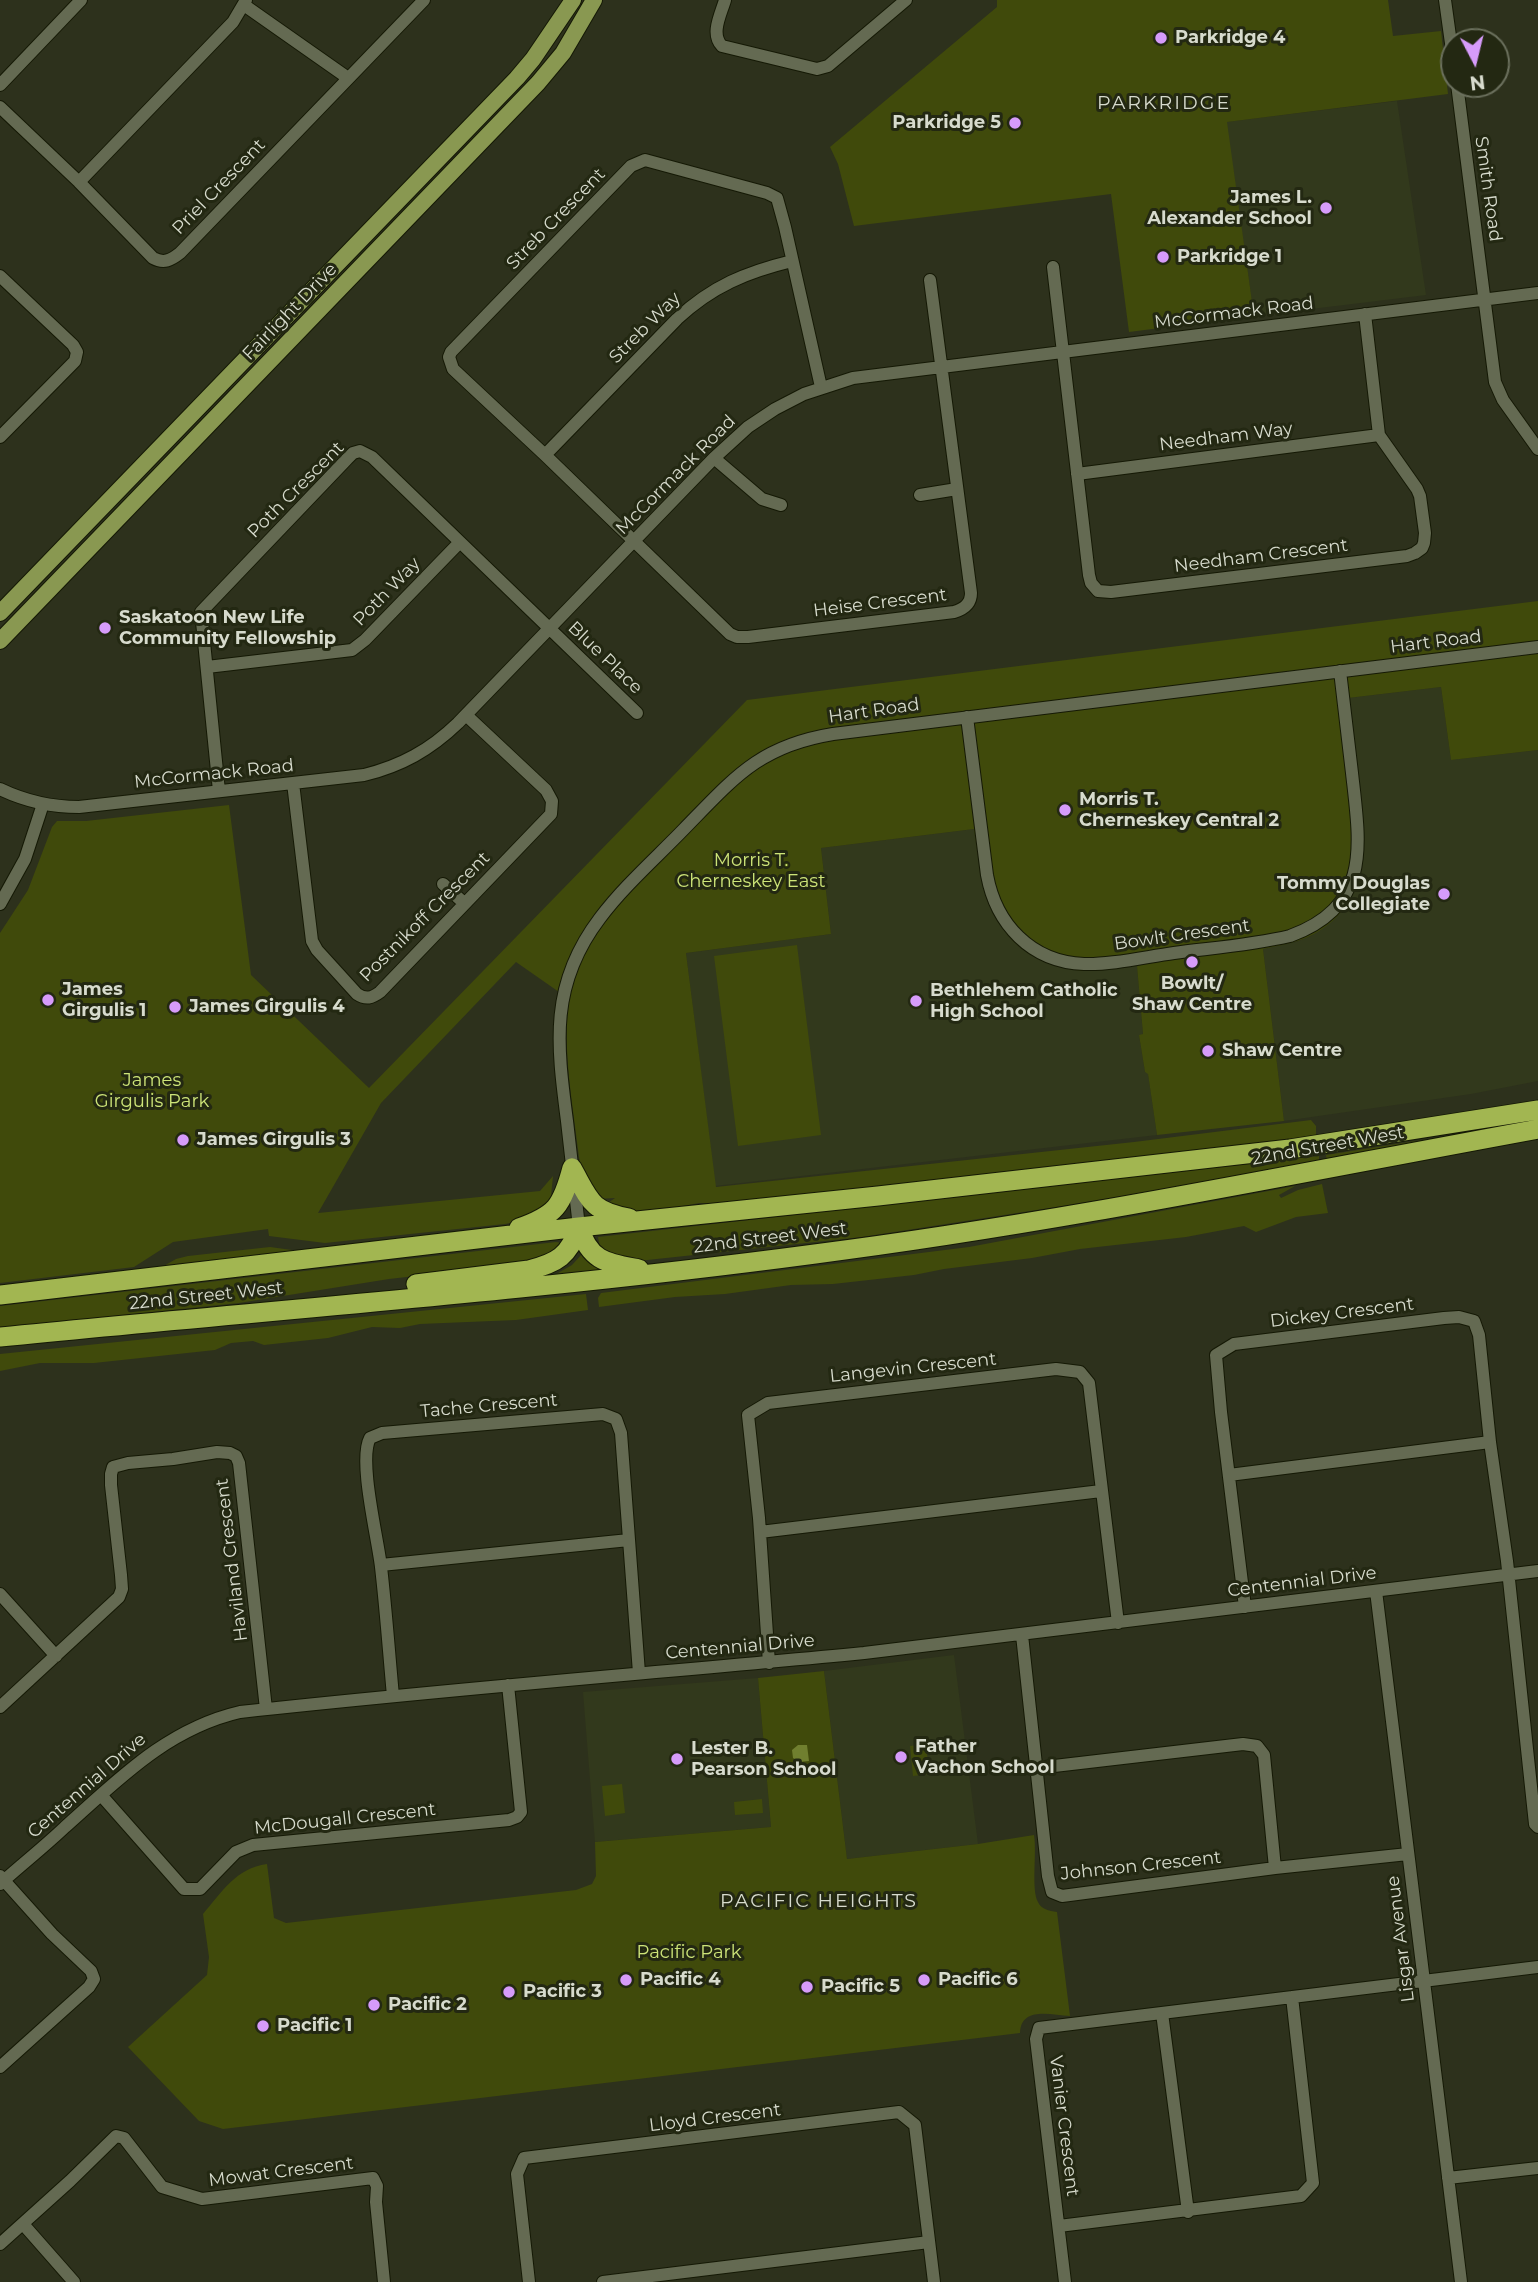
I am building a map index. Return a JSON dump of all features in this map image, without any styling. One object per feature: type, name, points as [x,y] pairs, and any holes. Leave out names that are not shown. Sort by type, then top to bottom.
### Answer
[{"type":"highway","name":"22nd Street West","points":[[0,1295],[579,1227],[644,1222],[1290,1149],[1538,1110]]},
{"type":"highway","name":"22nd Street West","points":[[0,1337],[816,1254],[1005,1227],[1538,1129]]},
{"type":"highway","points":[[572,1168],[586,1195],[598,1209],[644,1222]]},
{"type":"highway","points":[[502,1237],[555,1211],[564,1196],[572,1168]]},
{"type":"highway","points":[[579,1227],[584,1243],[596,1256],[618,1266],[653,1272]]},
{"type":"highway","points":[[276,1310],[355,1292],[546,1266],[566,1253],[573,1244],[579,1227]]},
{"type":"main road","name":"Fairlight Drive","points":[[0,613],[517,78],[573,0]]},
{"type":"main road","name":"Fairlight Drive","points":[[0,641],[538,83],[563,52],[594,0]]},
{"type":"street","points":[[0,85],[81,0]]},
{"type":"street","points":[[79,182],[233,22],[245,2],[348,78],[424,0]]},
{"type":"street","points":[[725,0],[716,34],[717,41],[722,46],[817,69],[828,66],[906,0]]},
{"type":"street","points":[[1445,0],[1449,28]]},
{"type":"street","name":"Priel Crescent","points":[[0,107],[79,182],[153,258],[162,261],[171,260],[180,253],[348,78]]},
{"type":"street","name":"Smith Road","points":[[1459,98],[1497,388],[1538,449]]},
{"type":"street","name":"Streb Crescent","points":[[635,542],[453,369],[449,357],[631,166],[645,160],[655,162],[772,195],[779,202],[821,387]]},
{"type":"street","name":"Streb Way","points":[[545,455],[671,324],[695,303],[727,282],[792,261]]},
{"type":"street","name":"Needham Crescent","points":[[1053,267],[1091,583],[1098,591],[1111,592],[1415,553],[1422,548],[1426,533],[1420,496],[1378,435],[1365,314]]},
{"type":"street","points":[[0,276],[73,345],[77,352],[75,361],[0,437]]},
{"type":"street","name":"Heise Crescent","points":[[635,542],[727,632],[737,637],[961,610],[971,597],[930,280]]},
{"type":"street","name":"McCormack Road","points":[[0,789],[43,804],[79,807],[364,775],[398,765],[436,743],[466,715],[714,458],[760,418],[821,387],[853,379],[942,366],[1538,293]]},
{"type":"street","name":"Needham Way","points":[[1077,474],[1378,435]]},
{"type":"street","name":"Poth Crescent","points":[[219,791],[201,612],[353,453],[360,451],[372,457],[549,628]]},
{"type":"street","points":[[714,458],[757,496],[780,505]]},
{"type":"street","points":[[920,495],[957,489]]},
{"type":"street","name":"Poth Way","points":[[207,667],[352,650],[365,640],[460,542]]},
{"type":"street","name":"Blue Place","points":[[549,628],[637,713]]},
{"type":"street","name":"Hart Road","points":[[579,1227],[559,1059],[560,1010],[577,955],[610,905],[743,770],[765,756],[792,744],[818,737],[1538,647]]},
{"type":"street","name":"Bowlt Crescent","points":[[967,717],[987,875],[992,897],[1001,917],[1021,941],[1041,954],[1073,963],[1105,963],[1290,936],[1313,926],[1334,910],[1353,878],[1359,843],[1339,671]]},
{"type":"street","name":"Postnikoff Crescent","points":[[293,783],[312,941],[357,994],[370,998],[380,992],[547,819],[552,808],[552,801],[546,790],[466,715]]},
{"type":"street","points":[[0,904],[25,859],[43,804]]},
{"type":"street","points":[[443,884],[464,903]]},
{"type":"street","name":"Dickey Crescent","points":[[1245,1606],[1216,1354],[1234,1344],[1248,1342],[1444,1318],[1468,1318],[1474,1321],[1478,1328],[1490,1442],[1529,1706],[1535,1824],[1538,1827]]},
{"type":"street","name":"Langevin Crescent","points":[[769,1663],[748,1415],[768,1402],[1056,1370],[1080,1372],[1089,1384],[1118,1623]]},
{"type":"street","name":"Tache Crescent","points":[[393,1696],[381,1565],[366,1451],[370,1438],[382,1433],[603,1414],[615,1419],[621,1433],[639,1673]]},
{"type":"street","points":[[1229,1475],[1490,1442]]},
{"type":"street","name":"Haviland Crescent","points":[[0,1707],[119,1597],[122,1589],[111,1485],[113,1467],[217,1452],[230,1453],[239,1463],[266,1709]]},
{"type":"street","points":[[760,1532],[1101,1491]]},
{"type":"street","points":[[381,1565],[629,1540]]},
{"type":"street","name":"Centennial Drive","points":[[1,1880],[153,1752],[184,1732],[226,1716],[266,1709],[393,1696],[769,1663],[1538,1572]]},
{"type":"street","name":"Lisgar Avenue","points":[[1377,1591],[1461,2282]]},
{"type":"street","points":[[0,1594],[56,1656]]},
{"type":"street","name":"Johnson Crescent","points":[[1021,1634],[1052,1892],[1062,1896],[1275,1868],[1408,1854]]},
{"type":"street","name":"McDougall Crescent","points":[[101,1795],[184,1889],[191,1890],[200,1889],[236,1852],[253,1845],[509,1821],[521,1812],[508,1685]]},
{"type":"street","points":[[1037,1768],[1243,1744],[1257,1746],[1264,1755],[1275,1868]]},
{"type":"street","points":[[0,2067],[94,1979],[91,1971],[1,1880]]},
{"type":"street","name":"Vanier Crescent","points":[[1065,2282],[1035,2039],[1039,2028],[1538,1967]]},
{"type":"street","points":[[1059,2227],[1301,2196],[1313,2183],[1292,1997]]},
{"type":"street","points":[[1162,2013],[1188,2212]]},
{"type":"street","name":"Lloyd Crescent","points":[[529,2282],[517,2174],[524,2158],[899,2112],[915,2126],[934,2282]]},
{"type":"street","name":"Mowat Crescent","points":[[0,2244],[116,2136],[124,2138],[162,2187],[202,2199],[373,2178],[377,2186],[376,2202],[384,2282]]},
{"type":"street","points":[[1448,2178],[1538,2168]]},
{"type":"street","points":[[23,2224],[74,2282]]},
{"type":"street","points":[[603,2282],[929,2242]]},
{"type":"shaded area","name":"James L. Alexander School","points":[[1397,101],[1426,295],[1254,316],[1226,122]]},
{"type":"shaded area","name":"Tommy Douglas Collegiate","points":[[1441,687],[1451,760],[1538,750],[1538,1081],[1471,1094],[1284,1121],[1263,949],[1311,936],[1334,918],[1357,883],[1364,843],[1348,698]]},
{"type":"shaded area","name":"Bethlehem Catholic High School","points":[[974,829],[986,897],[1009,937],[1019,947],[1030,955],[1137,965],[1143,1035],[1139,1035],[1145,1072],[1148,1073],[1157,1135],[715,1186],[686,953],[831,934],[821,848]]},
{"type":"shaded area","name":"Father Vachon School","points":[[954,1655],[978,1844],[847,1859],[824,1671]]},
{"type":"shaded area","name":"Lester B. Pearson School","points":[[758,1678],[771,1827],[595,1842],[583,1692]]},
{"type":"shaded area","points":[[798,1745],[807,1745],[809,1761],[799,1762],[793,1758],[792,1750]]},
{"type":"green space","points":[[997,0],[1388,0],[1393,36],[1440,31],[1440,95],[1227,122],[1254,316],[1129,332],[1111,194],[854,226],[838,164],[830,147],[997,7]]},
{"type":"green space","points":[[1538,601],[1538,750],[1451,760],[1441,687],[1348,698],[1363,821],[1362,862],[1357,882],[1337,917],[1319,931],[1299,940],[1263,949],[1284,1121],[1157,1135],[1139,1035],[1143,1034],[1137,966],[1094,971],[1062,967],[1028,952],[1012,940],[992,908],[985,889],[974,829],[821,848],[831,934],[686,953],[716,1187],[1311,1120],[1316,1126],[1316,1137],[734,1203],[699,1203],[657,1211],[634,1211],[605,1205],[615,1198],[597,1199],[579,1157],[568,1058],[569,999],[516,962],[381,1103],[318,1213],[540,1191],[553,1176],[551,1196],[535,1218],[505,1224],[325,1243],[269,1236],[268,1229],[173,1242],[134,1267],[0,1283],[0,933],[28,890],[52,827],[57,821],[86,821],[229,805],[251,975],[369,1088],[747,700]]},
{"type":"green space","points":[[797,945],[821,1135],[738,1146],[714,956]]},
{"type":"green space","points":[[1448,1136],[1327,1162],[1326,1155]]},
{"type":"green space","points":[[1319,1156],[1319,1163],[862,1237],[638,1261],[601,1255],[598,1237]]},
{"type":"green space","points":[[1322,1184],[1328,1213],[1296,1217],[1256,1232],[1244,1226],[1186,1237],[1080,1249],[914,1275],[833,1284],[791,1285],[599,1307],[598,1298],[601,1293],[969,1247],[1295,1186],[1279,1195],[1281,1198]]},
{"type":"green space","points":[[562,1243],[538,1262],[389,1279],[239,1303],[0,1328],[0,1306]]},
{"type":"green space","points":[[270,1247],[299,1251],[162,1267],[188,1256]]},
{"type":"green space","points":[[582,1254],[606,1271],[551,1277],[572,1265]]},
{"type":"green space","points":[[586,1294],[588,1310],[516,1320],[420,1324],[400,1328],[372,1327],[328,1338],[264,1345],[253,1341],[231,1343],[215,1350],[94,1363],[40,1363],[0,1371],[0,1354]]},
{"type":"green space","name":"Pacific Park","points":[[824,1671],[847,1859],[1034,1835],[1036,1896],[1043,1908],[1057,1912],[1070,2016],[1031,2015],[1022,2024],[1020,2033],[223,2129],[199,2121],[128,2047],[207,1975],[209,1957],[203,1914],[230,1882],[256,1866],[267,1864],[274,1918],[286,1923],[576,1890],[592,1884],[596,1876],[595,1842],[771,1827],[758,1678]]},
{"type":"green space","points":[[926,1744],[929,1774],[913,1776],[910,1746]]},
{"type":"green space","points":[[622,1784],[625,1813],[605,1816],[602,1786]]},
{"type":"green space","points":[[762,1799],[763,1813],[735,1815],[734,1802]]},
{"type":"place","name":"Parkridge 4","points":[[1161,38]]},
{"type":"place","name":"Parkridge 5","points":[[1015,123]]},
{"type":"place","name":"James L. Alexander School","points":[[1326,208]]},
{"type":"place","name":"Parkridge 1","points":[[1163,257]]},
{"type":"place","name":"Saskatoon New Life Community Fellowship","points":[[105,628]]},
{"type":"place","name":"Morris T. Cherneskey Central 2","points":[[1065,810]]},
{"type":"place","name":"Tommy Douglas Collegiate","points":[[1444,894]]},
{"type":"place","name":"Bowlt/ Shaw Centre","points":[[1192,962]]},
{"type":"place","name":"James Girgulis 1","points":[[48,1000]]},
{"type":"place","name":"Bethlehem Catholic High School","points":[[916,1001]]},
{"type":"place","name":"James Girgulis 4","points":[[175,1007]]},
{"type":"place","name":"Shaw Centre","points":[[1208,1051]]},
{"type":"place","name":"James Girgulis 3","points":[[183,1140]]},
{"type":"place","name":"Father Vachon School","points":[[901,1757]]},
{"type":"place","name":"Lester B. Pearson School","points":[[677,1759]]},
{"type":"place","name":"Pacific 4","points":[[626,1980]]},
{"type":"place","name":"Pacific 6","points":[[924,1980]]},
{"type":"place","name":"Pacific 5","points":[[807,1987]]},
{"type":"place","name":"Pacific 3","points":[[509,1992]]},
{"type":"place","name":"Pacific 2","points":[[374,2005]]},
{"type":"place","name":"Pacific 1","points":[[263,2026]]},
{"type":"district","name":"PARKRIDGE","points":[[1164,103]]},
{"type":"district","name":"PACIFIC HEIGHTS","points":[[819,1901]]},
{"type":"park label","name":"Morris T. Cherneskey East","points":[[751,871]]},
{"type":"park label","name":"James Girgulis Park","points":[[152,1091]]}]
